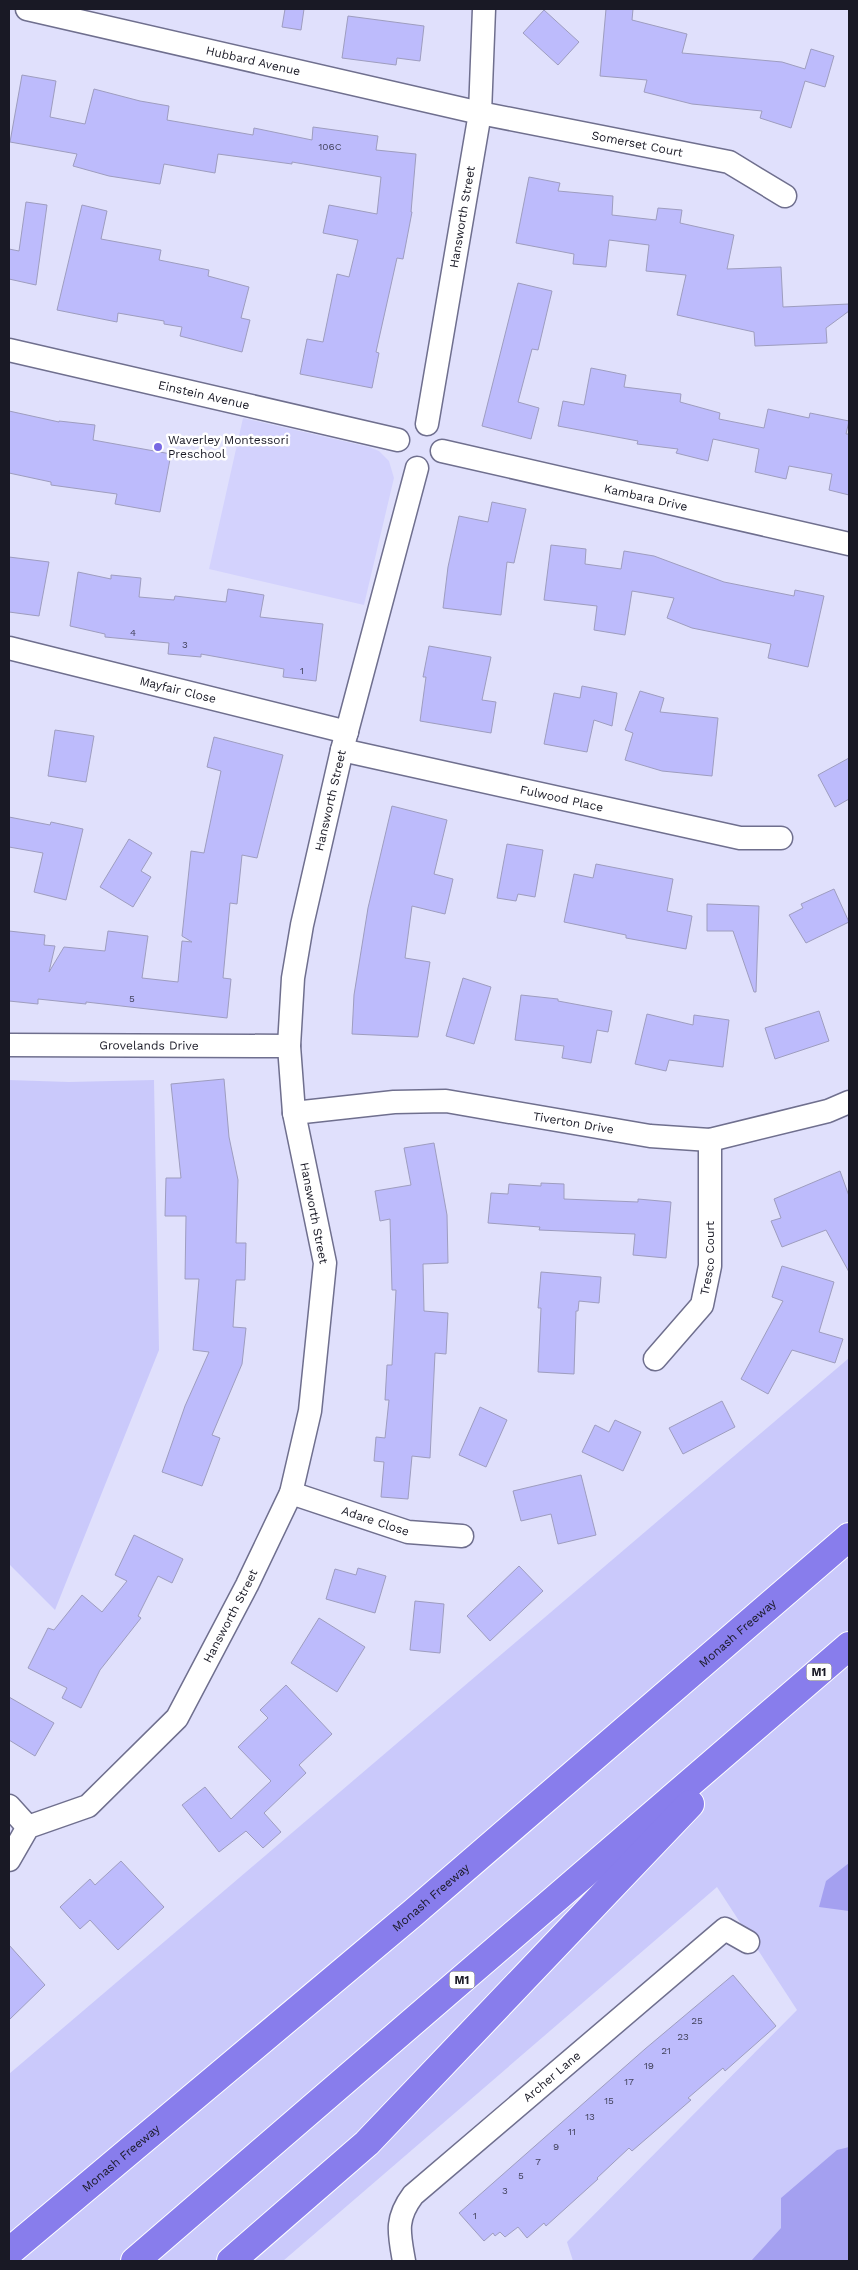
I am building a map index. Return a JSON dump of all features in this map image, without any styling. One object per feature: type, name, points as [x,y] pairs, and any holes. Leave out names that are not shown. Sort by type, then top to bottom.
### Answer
[{"type":"highway","name":"Monash Freeway","points":[[9,2252],[412,1913],[849,1537]]},
{"type":"highway","name":"M1","points":[[135,2261],[849,1646]]},
{"type":"highway","points":[[231,2261],[367,2143],[788,1698]]},
{"type":"highway","points":[[9,2248],[31,2232]]},
{"type":"street","name":"Hubbard Avenue","points":[[27,9],[480,113]]},
{"type":"street","name":"Hansworth Street","points":[[426,424],[480,113],[484,9]]},
{"type":"street","name":"Somerset Court","points":[[480,113],[729,162],[785,196]]},
{"type":"street","name":"Einstein Avenue","points":[[9,350],[398,440]]},
{"type":"street","points":[[414,424],[426,424],[439,433],[442,440],[442,451],[433,464],[417,468],[404,461],[399,454],[398,440],[407,427],[414,424]]},
{"type":"street","name":"Kambara Drive","points":[[442,451],[849,544]]},
{"type":"street","name":"Hansworth Street","points":[[28,1827],[88,1806],[176,1718],[247,1585],[291,1493],[310,1411],[325,1263],[294,1113],[289,1046],[293,978],[302,925],[345,741],[417,468]]},
{"type":"street","name":"Mayfair Close","points":[[9,648],[345,741]]},
{"type":"street","name":"Fulwood Place","points":[[345,741],[740,838],[781,838]]},
{"type":"street","name":"Grovelands Drive","points":[[9,1045],[289,1046]]},
{"type":"street","name":"Tiverton Drive","points":[[294,1113],[394,1102],[446,1101],[650,1136],[710,1140],[828,1111],[849,1102]]},
{"type":"street","name":"Tresco Court","points":[[655,1359],[702,1305],[710,1266],[710,1140]]},
{"type":"street","name":"Adare Close","points":[[291,1493],[408,1532],[462,1536]]},
{"type":"street","points":[[9,1806],[28,1827],[9,1860]]},
{"type":"street","name":"Archer Lane","points":[[404,2261],[399,2226],[402,2210],[413,2196],[725,1928],[748,1942]]},
{"type":"shaded area","points":[[243,418],[369,447],[379,451],[389,461],[394,478],[364,605],[209,569]]},
{"type":"shaded area","points":[[9,1080],[69,1082],[154,1080],[159,1350],[55,1610],[9,1564]]},
{"type":"shaded area","points":[[849,1358],[849,2261],[573,2261],[567,2242],[797,2010],[717,1887],[283,2261],[9,2261],[9,2074]]},
{"type":"shaded area","points":[[849,1863],[849,1911],[819,1907],[826,1881]]},
{"type":"shaded area","points":[[849,2147],[849,2261],[751,2261],[781,2228],[781,2198],[837,2150]]},
{"type":"building","points":[[285,9],[304,9],[301,30],[282,27]]},
{"type":"building","points":[[606,9],[633,9],[632,20],[687,34],[682,53],[782,62],[805,69],[811,49],[834,56],[825,87],[805,81],[791,128],[760,118],[762,111],[692,104],[644,92],[647,80],[600,76]]},
{"type":"building","points":[[544,10],[579,42],[558,65],[523,33]]},
{"type":"building","points":[[348,16],[424,26],[420,61],[397,58],[396,65],[342,58]]},
{"type":"building","points":[[22,75],[56,81],[50,117],[85,124],[94,89],[140,101],[169,106],[167,120],[253,135],[254,128],[312,140],[313,127],[378,136],[376,150],[416,154],[412,212],[403,259],[397,258],[376,352],[379,353],[372,388],[300,374],[307,339],[323,342],[337,274],[349,277],[358,240],[323,233],[329,205],[377,214],[381,177],[292,162],[292,164],[218,154],[215,173],[164,164],[160,184],[109,176],[73,166],[77,154],[10,142]]},
{"type":"building","points":[[529,177],[560,183],[558,191],[613,196],[612,215],[656,220],[658,208],[682,210],[680,223],[734,235],[727,269],[781,267],[783,307],[849,304],[849,311],[826,328],[827,343],[755,346],[754,332],[677,315],[686,275],[646,271],[649,245],[609,240],[606,267],[573,264],[574,254],[516,243]]},
{"type":"building","points":[[26,202],[47,205],[36,285],[9,279],[9,249],[19,251]]},
{"type":"building","points":[[82,205],[107,211],[101,239],[161,250],[159,260],[209,270],[208,276],[249,287],[241,318],[250,320],[242,352],[180,336],[182,327],[164,324],[164,321],[118,313],[117,322],[57,310]]},
{"type":"building","points":[[518,283],[552,291],[538,350],[532,349],[518,402],[539,408],[531,439],[482,426]]},
{"type":"building","points":[[591,368],[626,375],[624,387],[681,394],[680,402],[720,413],[719,419],[764,428],[768,409],[809,418],[810,413],[849,421],[846,434],[849,434],[849,495],[829,490],[832,474],[789,466],[786,479],[755,472],[759,449],[713,439],[708,461],[676,453],[678,449],[637,444],[638,441],[558,426],[563,401],[584,405]]},
{"type":"building","points":[[9,411],[59,422],[95,425],[93,440],[171,454],[160,512],[115,504],[117,494],[51,485],[51,482],[9,473]]},
{"type":"building","points":[[492,502],[526,509],[514,563],[507,562],[501,615],[443,608],[448,567],[459,516],[488,522]]},
{"type":"building","points":[[551,545],[586,549],[585,564],[621,569],[624,551],[654,556],[724,582],[794,596],[795,590],[824,596],[808,667],[768,658],[771,644],[692,628],[667,618],[674,598],[632,591],[625,635],[594,630],[597,606],[544,600]]},
{"type":"building","points":[[9,557],[49,562],[39,616],[9,612]]},
{"type":"building","points":[[78,572],[111,579],[111,575],[141,578],[139,597],[174,600],[175,596],[226,602],[228,589],[264,595],[260,617],[323,624],[316,681],[283,677],[284,669],[201,654],[201,657],[168,654],[169,643],[105,637],[105,634],[70,626]]},
{"type":"building","points":[[429,646],[491,657],[482,700],[496,702],[491,733],[420,721],[426,677],[423,677]]},
{"type":"building","points":[[582,686],[617,693],[612,726],[594,720],[587,752],[544,744],[554,693],[580,698]]},
{"type":"building","points":[[640,691],[664,698],[660,712],[718,718],[712,776],[662,771],[625,760],[633,733],[625,730]]},
{"type":"building","points":[[55,730],[94,736],[86,782],[48,776]]},
{"type":"building","points":[[214,737],[283,755],[257,858],[242,855],[237,904],[230,903],[223,978],[231,979],[227,1018],[86,1002],[86,1004],[38,999],[38,1004],[9,1001],[9,931],[45,935],[44,945],[55,946],[49,972],[64,947],[105,951],[108,931],[148,936],[142,978],[178,982],[182,941],[192,942],[182,936],[191,851],[204,853],[221,771],[207,767]]},
{"type":"building","points":[[849,758],[849,799],[835,807],[818,775]]},
{"type":"building","points":[[392,806],[447,820],[434,874],[453,879],[445,914],[412,906],[405,958],[430,962],[418,1037],[352,1034],[354,995],[368,908]]},
{"type":"building","points":[[9,817],[50,825],[51,822],[83,829],[66,900],[34,892],[43,853],[9,847]]},
{"type":"building","points":[[129,839],[152,853],[141,871],[151,877],[133,907],[100,887]]},
{"type":"building","points":[[507,844],[543,850],[535,897],[518,894],[516,901],[497,898]]},
{"type":"building","points":[[596,864],[673,879],[667,911],[692,916],[686,949],[626,938],[626,935],[564,922],[574,874],[593,878]]},
{"type":"building","points":[[834,889],[849,922],[806,943],[789,915],[803,908],[801,904]]},
{"type":"building","points":[[707,904],[759,906],[756,992],[754,992],[733,931],[707,931]]},
{"type":"building","points":[[463,978],[491,987],[474,1044],[446,1036]]},
{"type":"building","points":[[521,995],[558,999],[558,1001],[612,1011],[608,1032],[597,1030],[591,1063],[562,1058],[564,1046],[515,1040]]},
{"type":"building","points":[[819,1011],[829,1041],[775,1059],[765,1028]]},
{"type":"building","points":[[647,1014],[693,1025],[694,1015],[729,1020],[723,1067],[669,1060],[666,1071],[635,1064]]},
{"type":"building","points":[[224,1079],[229,1137],[238,1180],[236,1243],[246,1243],[245,1280],[236,1280],[233,1327],[246,1328],[242,1364],[212,1435],[220,1438],[202,1486],[162,1472],[185,1406],[209,1352],[193,1350],[199,1279],[185,1279],[186,1216],[165,1216],[166,1178],[181,1178],[171,1084]]},
{"type":"building","points":[[434,1143],[447,1215],[448,1263],[423,1264],[424,1311],[448,1313],[446,1354],[435,1353],[430,1458],[412,1456],[408,1499],[381,1497],[384,1462],[374,1461],[376,1437],[385,1438],[389,1400],[385,1400],[387,1365],[392,1365],[396,1290],[392,1290],[390,1219],[380,1221],[375,1191],[411,1185],[404,1148]]},
{"type":"building","points":[[840,1171],[849,1196],[849,1272],[826,1230],[782,1247],[771,1221],[781,1218],[774,1199]]},
{"type":"building","points":[[541,1183],[564,1184],[564,1199],[638,1202],[638,1199],[671,1202],[666,1258],[633,1255],[635,1234],[539,1230],[540,1227],[488,1223],[491,1193],[508,1194],[509,1184],[541,1186]]},
{"type":"building","points":[[782,1266],[834,1282],[819,1332],[843,1339],[835,1363],[792,1350],[768,1394],[741,1379],[783,1301],[772,1297]]},
{"type":"building","points":[[541,1272],[601,1277],[599,1303],[579,1301],[578,1311],[576,1311],[574,1374],[538,1372],[541,1308],[538,1308]]},
{"type":"building","points":[[722,1401],[735,1427],[683,1454],[669,1428]]},
{"type":"building","points":[[480,1407],[507,1420],[486,1467],[459,1455]]},
{"type":"building","points":[[615,1420],[641,1432],[623,1471],[582,1452],[595,1425],[609,1432]]},
{"type":"building","points":[[581,1475],[596,1535],[558,1544],[551,1514],[521,1521],[513,1491]]},
{"type":"building","points":[[134,1535],[183,1559],[172,1583],[158,1576],[138,1616],[141,1618],[100,1670],[81,1708],[62,1698],[67,1688],[28,1668],[48,1628],[54,1630],[82,1595],[102,1612],[127,1581],[115,1575]]},
{"type":"building","points":[[519,1566],[543,1591],[490,1641],[467,1616]]},
{"type":"building","points":[[358,1568],[386,1576],[375,1613],[326,1599],[335,1569],[356,1575]]},
{"type":"building","points":[[415,1601],[444,1604],[440,1653],[410,1650]]},
{"type":"building","points":[[319,1618],[365,1647],[337,1692],[291,1663]]},
{"type":"building","points":[[286,1685],[332,1734],[299,1765],[306,1773],[264,1813],[281,1832],[263,1848],[246,1831],[219,1852],[182,1805],[205,1787],[231,1819],[271,1781],[238,1747],[268,1718],[260,1710]]},
{"type":"building","points":[[9,1697],[54,1723],[35,1756],[9,1740]]},
{"type":"building","points":[[121,1861],[164,1907],[118,1950],[90,1920],[80,1929],[60,1907],[90,1879],[95,1885]]},
{"type":"building","points":[[9,1945],[45,1985],[9,2020]]},
{"type":"building","points":[[733,1975],[776,2026],[725,2071],[723,2068],[688,2098],[691,2100],[632,2151],[629,2148],[546,2226],[544,2223],[527,2238],[518,2227],[505,2237],[500,2232],[495,2236],[493,2233],[484,2241],[459,2213],[645,2049]]},
{"type":"place","name":"Waverley Montessori Preschool","points":[[158,447]]}]
